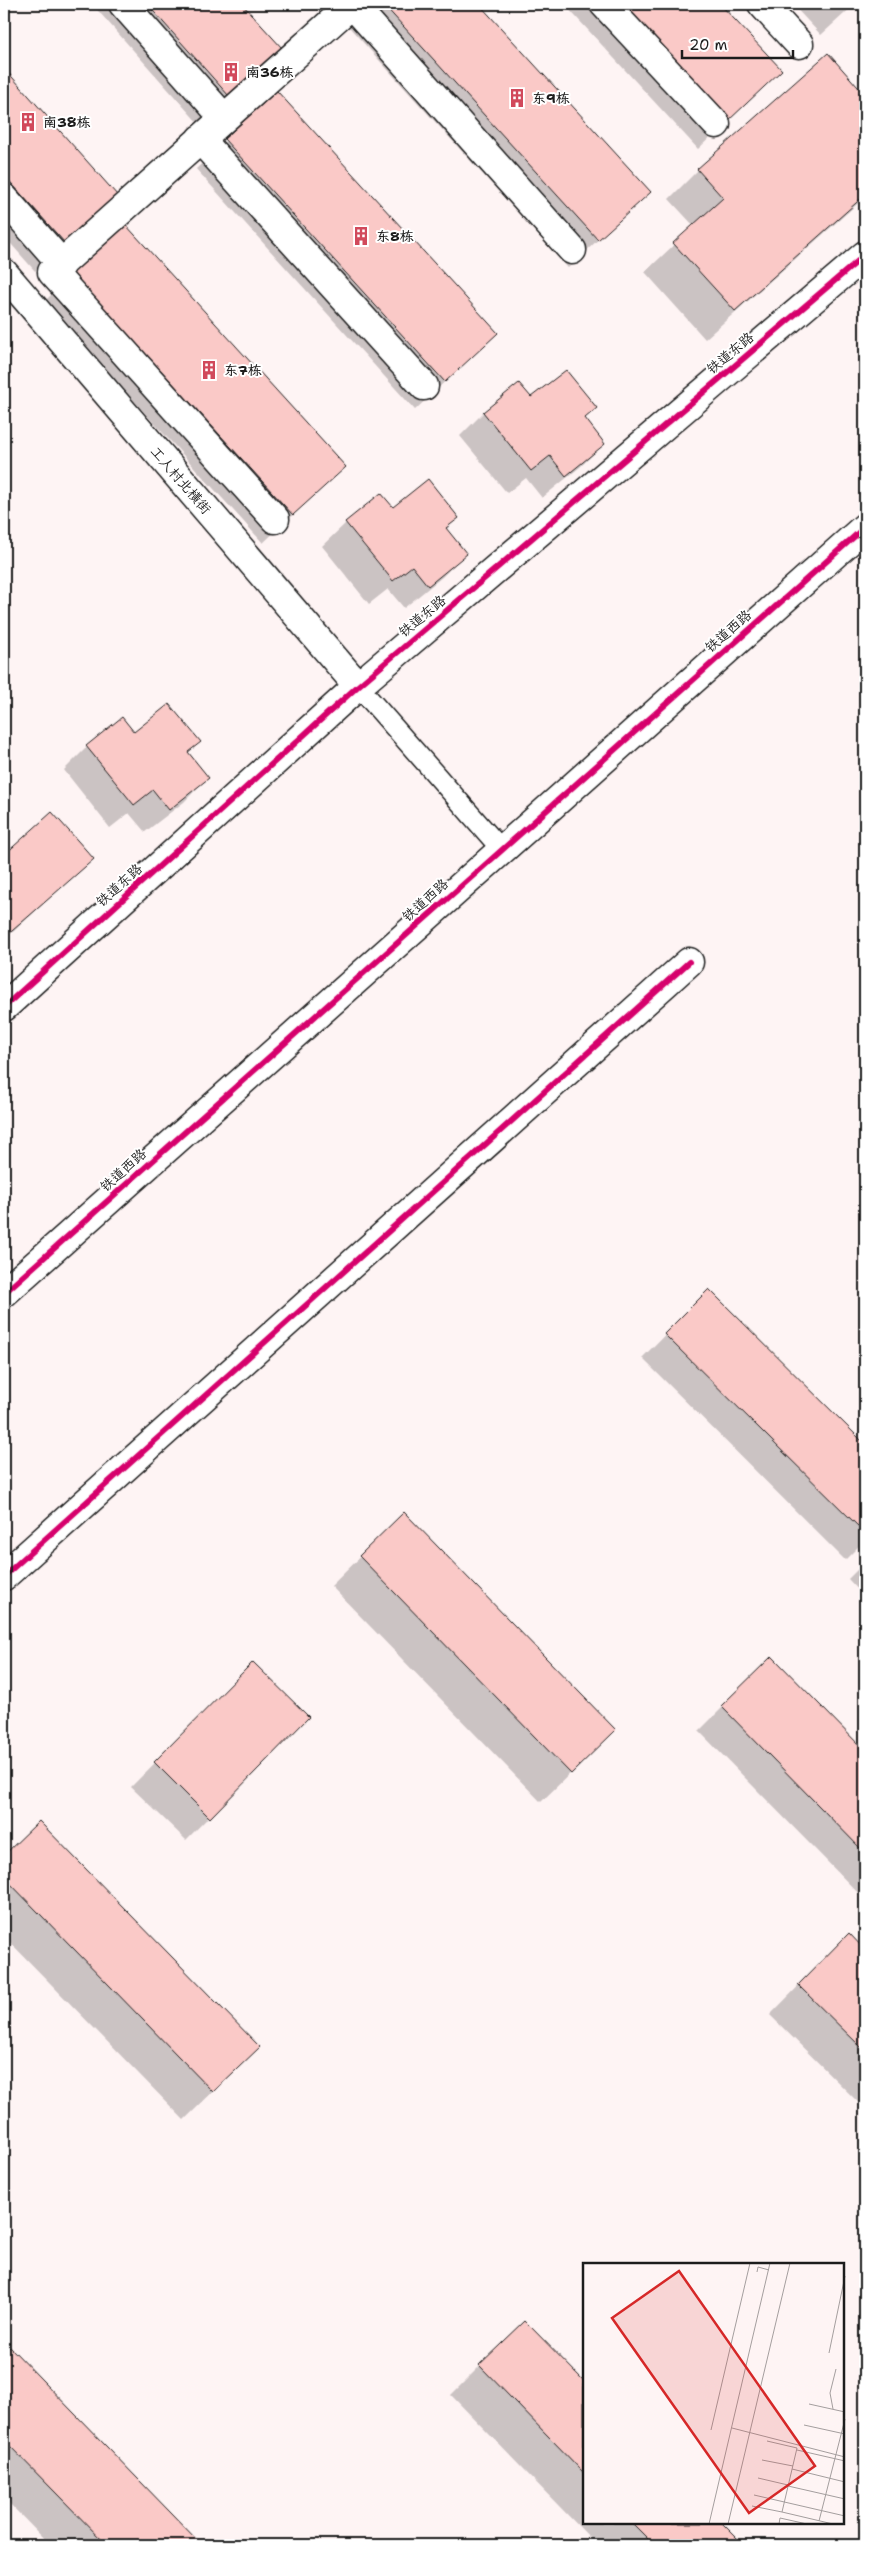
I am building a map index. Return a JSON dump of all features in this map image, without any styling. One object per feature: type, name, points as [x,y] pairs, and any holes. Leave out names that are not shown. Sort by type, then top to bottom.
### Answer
[{"type":"street","points":[[123,4],[224,118]]},
{"type":"street","points":[[274,519],[52,272],[352,4],[572,250]]},
{"type":"street","points":[[604,4],[716,124]]},
{"type":"street","points":[[762,4],[799,44]]},
{"type":"street","points":[[200,139],[424,386]]},
{"type":"street","points":[[4,198],[62,264]]},
{"type":"street","name":"铁道东路","points":[[4,1007],[358,686],[865,255]]},
{"type":"street","name":"工人村北横街","points":[[4,273],[358,686]]},
{"type":"street","name":"铁道西路","points":[[4,1293],[865,527]]},
{"type":"street","points":[[4,1576],[689,962]]},
{"type":"lane","points":[[358,686],[501,849]]},
{"type":"building","name":"南36栋","points":[[147,4],[242,4],[282,48],[229,96]]},
{"type":"building","name":"东9栋","points":[[383,4],[479,4],[651,192],[598,240]]},
{"type":"building","points":[[619,4],[720,4],[782,70],[728,121]]},
{"type":"building","points":[[828,53],[865,95],[865,195],[735,311],[673,243],[723,198],[697,169]]},
{"type":"building","name":"南38栋","points":[[4,68],[118,196],[65,243],[4,175]]},
{"type":"building","name":"东8栋","points":[[277,91],[498,333],[445,382],[224,139]]},
{"type":"building","name":"东7栋","points":[[125,224],[346,467],[293,515],[72,273]]},
{"type":"building","points":[[566,370],[597,408],[585,418],[605,444],[566,476],[550,456],[531,471],[483,412],[519,383],[531,397]]},
{"type":"building","points":[[428,479],[459,518],[446,528],[467,554],[428,586],[412,566],[393,581],[345,522],[381,493],[393,507]]},
{"type":"building","points":[[169,704],[201,742],[188,752],[209,778],[169,810],[153,790],[134,805],[86,746],[122,717],[134,732]]},
{"type":"building","points":[[52,812],[94,859],[4,938],[4,855]]},
{"type":"building","points":[[709,1289],[865,1444],[865,1533],[664,1334]]},
{"type":"building","points":[[404,1512],[616,1730],[571,1774],[359,1556]]},
{"type":"building","points":[[772,1656],[865,1751],[865,1853],[721,1706]]},
{"type":"building","points":[[253,1662],[309,1717],[210,1818],[154,1762]]},
{"type":"building","points":[[39,1821],[260,2047],[213,2092],[4,1877],[4,1855]]},
{"type":"building","points":[[849,1933],[865,1950],[865,2051],[798,1985]]},
{"type":"building","points":[[525,2321],[583,2380],[583,2472],[479,2365]]},
{"type":"building","points":[[10,2347],[202,2545],[107,2545],[4,2440],[4,2353]]},
{"type":"building","points":[[633,2524],[723,2524],[744,2545],[654,2545]]},
{"type":"cycle path","points":[[4,1007],[358,686],[865,255]]},
{"type":"cycle path","points":[[4,1293],[865,527]]},
{"type":"cycle path","points":[[4,1576],[689,962]]},
{"type":"place","name":"南36栋","points":[[231,72]]},
{"type":"place","name":"东9栋","points":[[517,98]]},
{"type":"place","name":"南38栋","points":[[28,122]]},
{"type":"place","name":"东8栋","points":[[361,236]]},
{"type":"place","name":"东7栋","points":[[209,370]]}]
